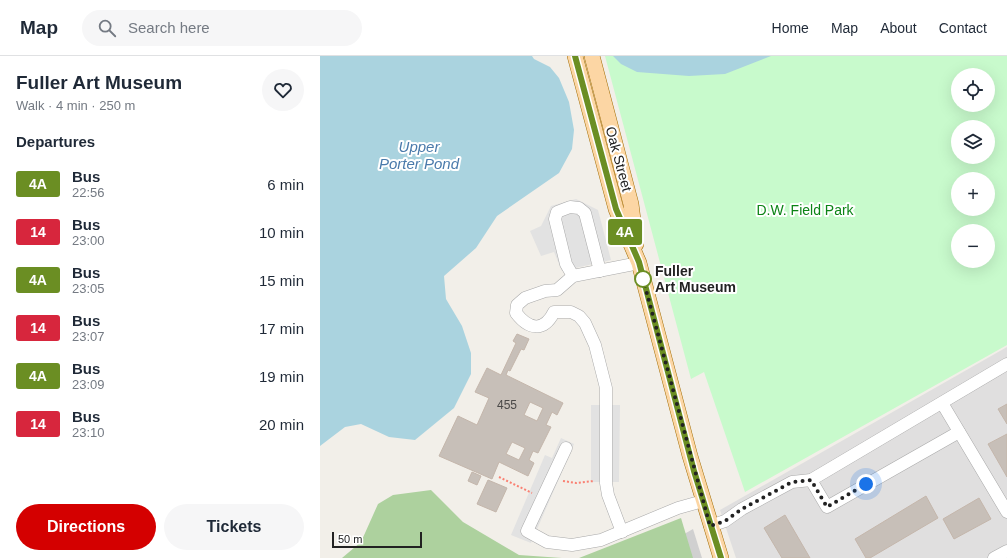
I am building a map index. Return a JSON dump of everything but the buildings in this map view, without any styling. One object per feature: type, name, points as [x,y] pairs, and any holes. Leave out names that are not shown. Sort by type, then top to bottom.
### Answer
[{"type":"main road","name":"Oak Street","points":[[575,56],[616,209],[639,262]]},
{"type":"main road","name":"Oak Street","points":[[592,56],[631,204],[639,262],[703,501],[721,558]]},
{"type":"main road","points":[[580,76],[596,72]]},
{"type":"main road","points":[[598,142],[613,138]]},
{"type":"street","points":[[573,276],[566,264],[555,219],[557,212],[570,207],[579,208],[585,213],[600,270]]},
{"type":"street","points":[[557,290],[554,312],[544,325],[534,327],[522,321],[516,313],[517,305],[524,298],[545,291],[557,290],[573,276],[639,262]]},
{"type":"street","points":[[554,312],[571,312],[579,316],[585,323],[595,345],[606,388],[606,483],[608,495],[622,532]]},
{"type":"street","points":[[710,526],[725,521],[742,509],[792,482],[811,480],[1007,364]]},
{"type":"street","points":[[942,403],[1007,512]]},
{"type":"street","points":[[811,480],[827,507],[959,432]]},
{"type":"street","points":[[566,448],[527,531],[547,542],[572,545],[601,540],[678,508],[703,501]]},
{"type":"street","points":[[994,558],[1007,551]]},
{"type":"path","points":[[499,477],[543,497]]},
{"type":"path","points":[[559,480],[571,483],[591,481]]},
{"type":"shaded area","points":[[576,199],[598,210],[611,260],[562,271],[554,252],[541,256],[530,231],[541,226],[551,206]]},
{"type":"shaded area","points":[[1007,347],[1007,558],[736,558],[720,510]]},
{"type":"shaded area","points":[[591,405],[620,405],[619,482],[591,482]]},
{"type":"shaded area","points":[[561,438],[574,444],[531,543],[511,535],[545,455],[552,458]]},
{"type":"shaded area","points":[[693,529],[702,558],[642,558]]},
{"type":"green space","name":"D.W. Field Park","points":[[605,56],[1007,56],[1007,345],[745,492],[704,372],[691,379]]},
{"type":"green space","points":[[431,490],[463,522],[519,555],[562,558],[342,558],[361,542],[378,504],[393,495]]},
{"type":"green space","points":[[681,518],[693,558],[579,558]]},
{"type":"water","name":"Upper Porter Pond","points":[[320,56],[532,56],[534,59],[550,67],[559,78],[569,102],[574,130],[572,149],[559,173],[497,216],[476,248],[444,276],[446,299],[462,326],[471,353],[471,374],[454,408],[415,440],[389,437],[361,424],[345,427],[320,446]]},
{"type":"water","points":[[613,56],[771,56],[725,74],[689,76],[637,72],[621,64]]},
{"type":"bus line","name":"4A","points":[[575,56],[616,209],[639,262],[694,471],[721,558]]},
{"type":"place","name":"Fuller Art Museum","points":[[643,279]]},
{"type":"route","points":[[643,279],[710,526],[725,521],[742,509],[792,482],[811,480],[827,507],[866,484]]}]
